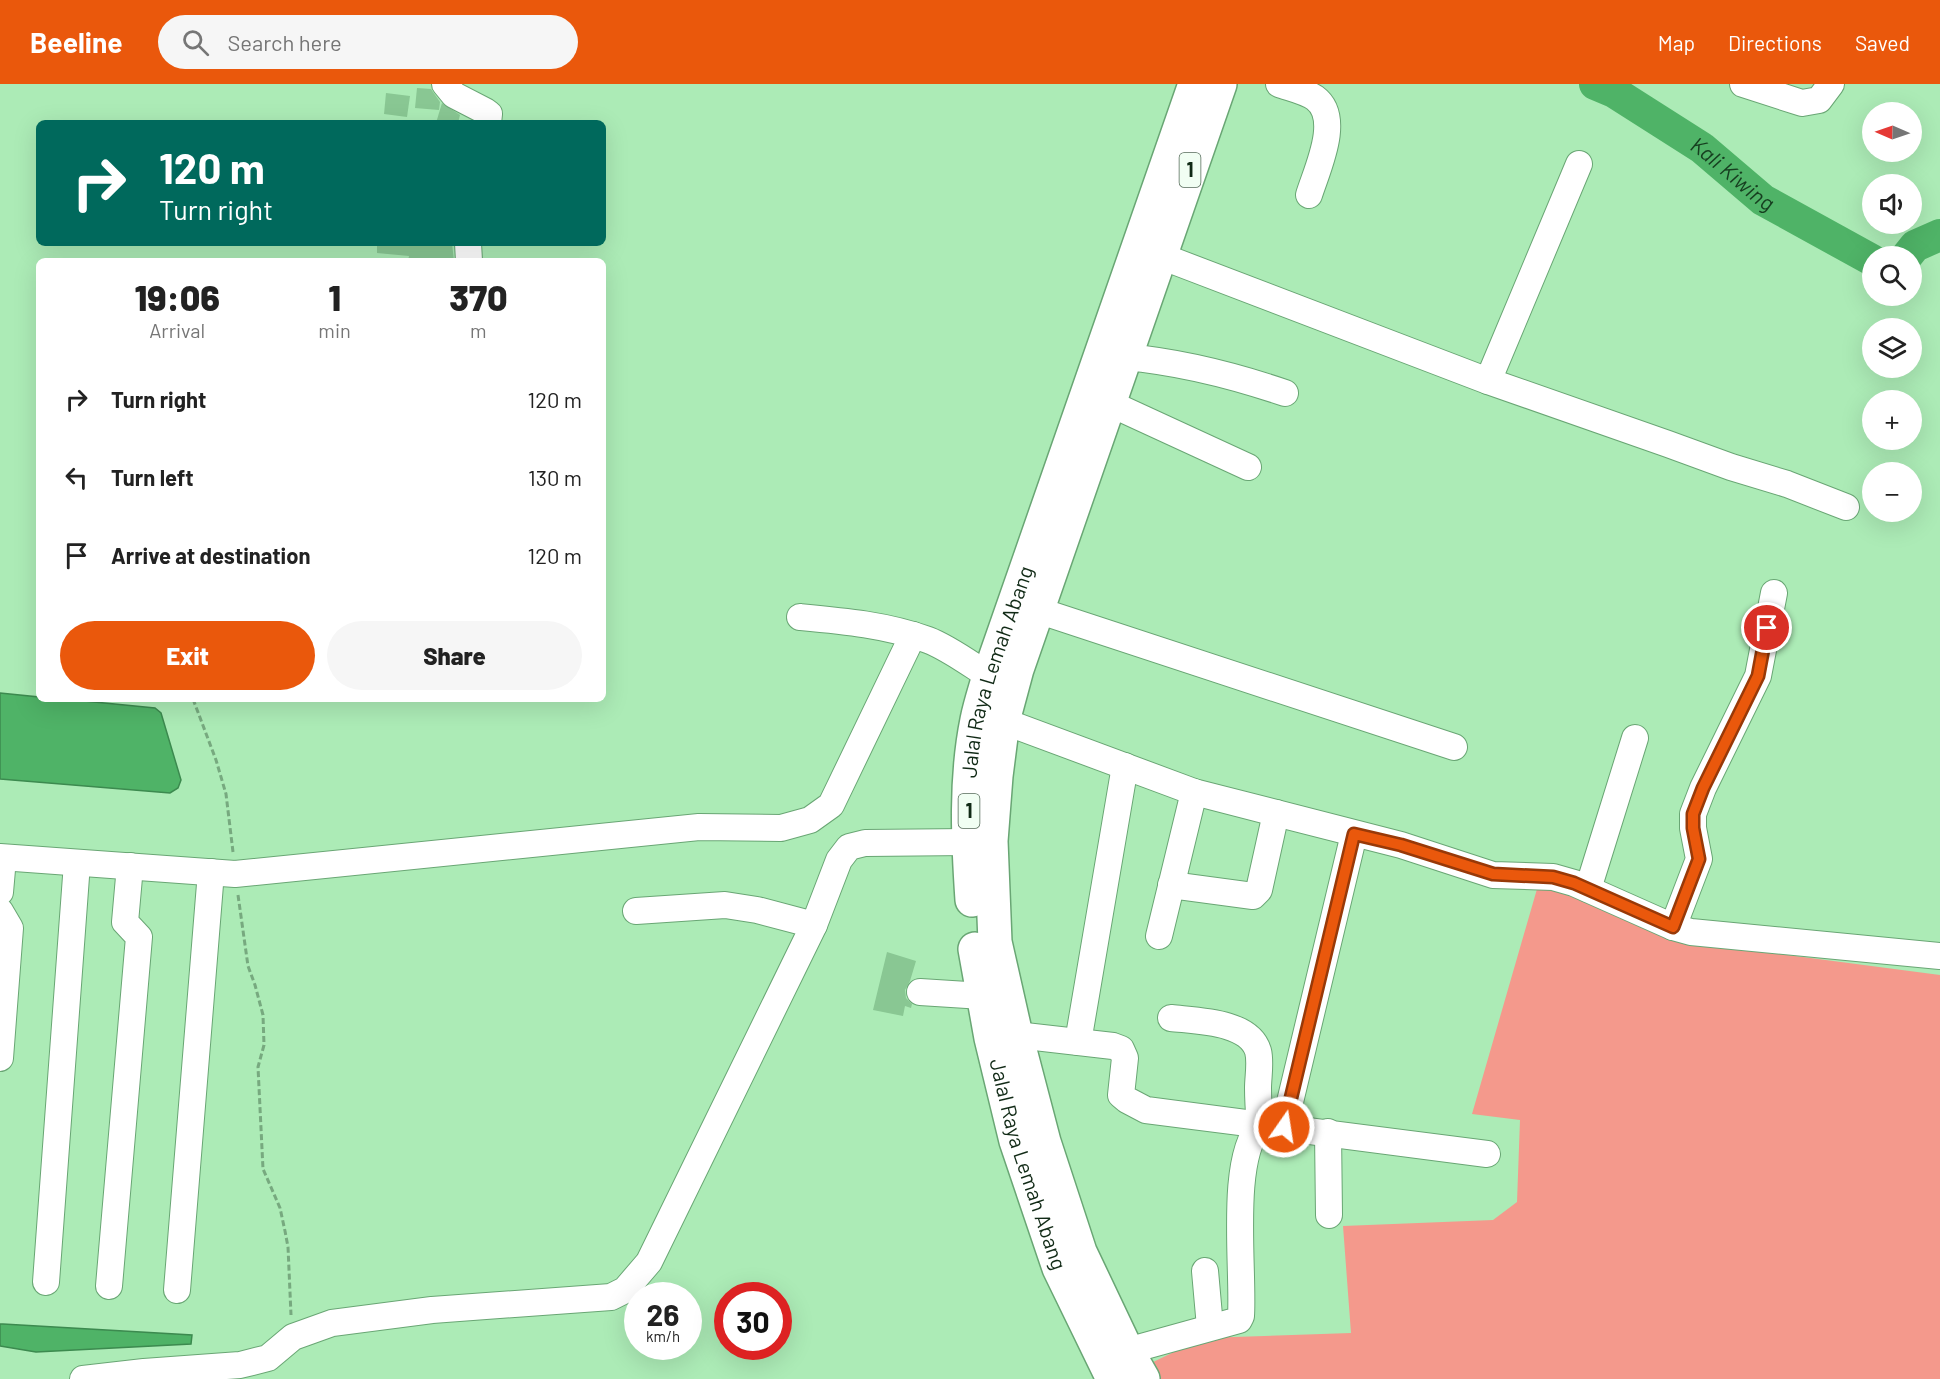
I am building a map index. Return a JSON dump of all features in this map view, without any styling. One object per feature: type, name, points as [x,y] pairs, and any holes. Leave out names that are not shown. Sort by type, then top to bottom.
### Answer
[{"type":"highway","name":"1","points":[[1149,252],[1195,84]]},
{"type":"highway","name":"1","points":[[1149,252],[1220,84]]},
{"type":"highway","name":"Jalal Raya Lemah Abang","points":[[1120,1365],[1044,1142],[1016,1035],[995,942],[991,841],[1003,721],[1036,610],[1125,357],[1149,252]]},
{"type":"highway","name":"Jalal Raya Lemah Abang","points":[[1143,1379],[1120,1365],[1059,1268],[1016,1141],[991,1038],[975,947],[968,842],[970,778],[977,721],[989,676],[1149,252]]},
{"type":"street","points":[[445,84],[454,95],[489,114],[488,120]]},
{"type":"street","points":[[1279,84],[1314,97],[1324,107],[1329,129],[1309,195]]},
{"type":"street","points":[[1743,84],[1802,103],[1819,100],[1831,84]]},
{"type":"street","points":[[1488,381],[1579,164]]},
{"type":"street","points":[[1149,252],[1488,381],[1731,468],[1787,484],[1846,507]]},
{"type":"street","points":[[1125,357],[1190,365],[1243,378],[1285,393]]},
{"type":"street","points":[[1109,403],[1248,467]]},
{"type":"street","points":[[1673,927],[1699,859],[1693,828],[1693,814],[1703,788],[1758,676],[1774,593]]},
{"type":"street","points":[[1036,610],[1454,747]]},
{"type":"street","points":[[800,617],[875,626],[913,635],[931,641],[989,676]]},
{"type":"street","points":[[0,892],[1,857],[223,873],[699,827],[782,828],[810,820],[831,805],[913,635]]},
{"type":"street","points":[[1003,721],[1194,792],[1401,845],[1493,874],[1553,877],[1587,889],[1673,927],[1691,932],[1940,956]]},
{"type":"street","points":[[1587,889],[1635,738]]},
{"type":"street","points":[[1078,1042],[1125,766]]},
{"type":"street","points":[[1160,936],[1194,792]]},
{"type":"street","points":[[1171,885],[1256,895],[1276,813]]},
{"type":"street","points":[[1272,1126],[1354,834]]},
{"type":"street","points":[[83,1379],[240,1365],[268,1358],[293,1337],[332,1323],[432,1310],[611,1297],[625,1290],[648,1262],[814,925],[839,860],[849,847],[865,843],[968,842]]},
{"type":"street","points":[[46,1282],[76,863]]},
{"type":"street","points":[[109,1286],[139,937],[125,922],[130,866]]},
{"type":"street","points":[[177,1290],[223,873]]},
{"type":"street","points":[[636,911],[725,905],[757,910],[814,925]]},
{"type":"street","points":[[0,911],[10,928],[0,1058]]},
{"type":"street","points":[[920,992],[983,996]]},
{"type":"street","points":[[1171,1018],[1226,1026],[1241,1031],[1255,1045],[1259,1053],[1258,1091],[1272,1126]]},
{"type":"street","points":[[1016,1035],[1121,1049],[1125,1058],[1121,1095],[1146,1110],[1486,1154]]},
{"type":"street","points":[[1120,1365],[1210,1327],[1239,1320],[1241,1316],[1241,1199],[1244,1166],[1253,1133],[1272,1126]]},
{"type":"street","points":[[1328,1132],[1329,1215]]},
{"type":"street","points":[[1205,1271],[1210,1327]]},
{"type":"path","points":[[194,702],[226,794],[223,873],[263,1015],[264,1044],[258,1067],[263,1169],[280,1208],[287,1239],[293,1337]]},
{"type":"shaded area","points":[[0,693],[36,697],[36,702],[94,702],[155,708],[161,713],[181,780],[178,788],[170,793],[0,779]]},
{"type":"shaded area","points":[[1571,886],[1649,920],[1667,939],[1940,975],[1940,1379],[1155,1379],[1149,1364],[1203,1338],[1351,1333],[1343,1226],[1493,1220],[1517,1202],[1520,1120],[1472,1114],[1537,889]]},
{"type":"shaded area","points":[[0,1324],[192,1335],[191,1344],[36,1352],[0,1346]]},
{"type":"building","points":[[417,88],[431,89],[440,102],[439,110],[415,108]]},
{"type":"building","points":[[386,93],[410,96],[407,117],[384,114]]},
{"type":"building","points":[[442,103],[460,115],[459,120],[437,120]]},
{"type":"building","points":[[377,246],[452,246],[454,258],[409,258],[409,256],[377,253]]},
{"type":"building","points":[[887,952],[916,961],[905,990],[906,998],[912,1004],[911,1008],[905,1006],[903,1016],[873,1010]]},
{"type":"waterway","name":"Kali Kiwing","points":[[1595,84],[1614,92],[1702,148],[1763,200],[1862,254]]},
{"type":"waterway","name":"Kali Kiwing","points":[[1915,246],[1940,235]]},
{"type":"route","points":[[1284,1127],[1354,834],[1401,845],[1493,874],[1553,877],[1574,883],[1673,927],[1699,859],[1693,828],[1693,814],[1703,788],[1758,676],[1767,628]]}]
